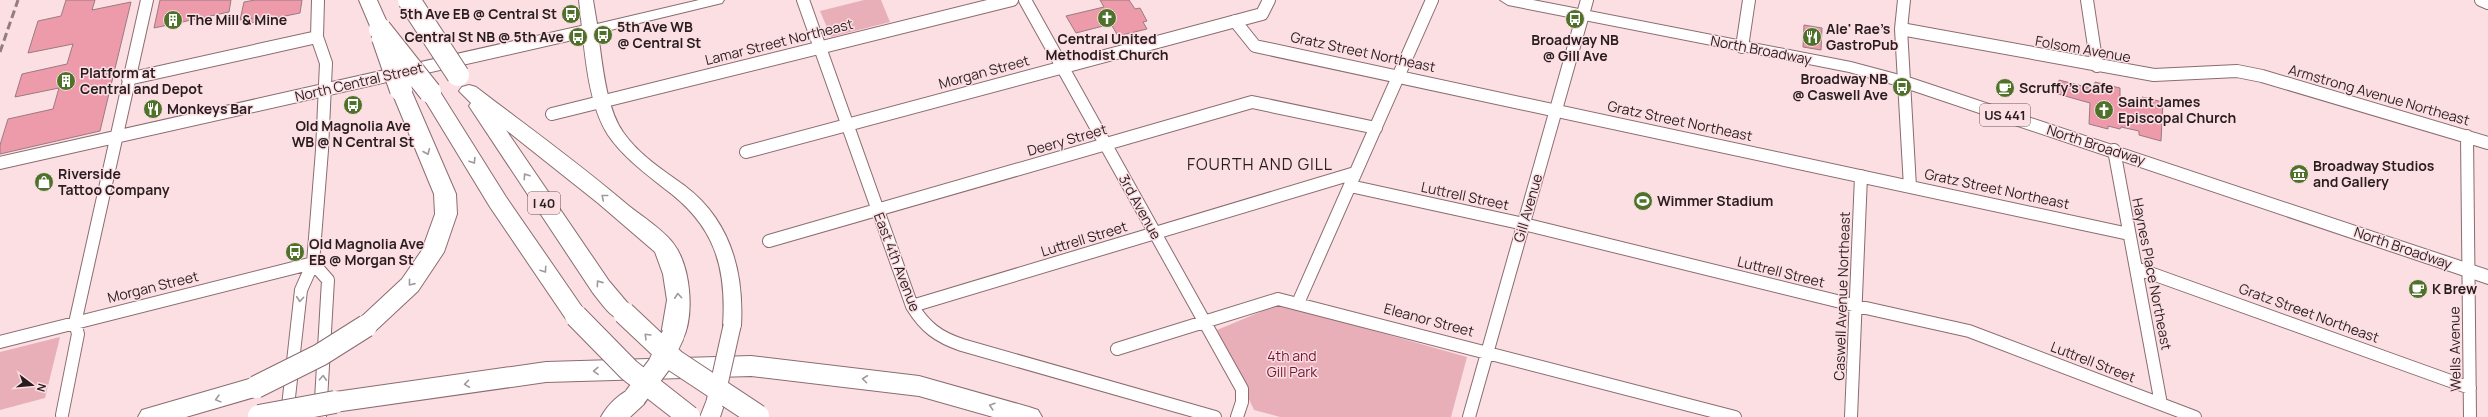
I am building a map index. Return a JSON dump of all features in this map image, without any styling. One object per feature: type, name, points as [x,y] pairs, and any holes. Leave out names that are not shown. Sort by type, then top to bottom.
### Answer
[{"type":"highway","name":"I 40","points":[[368,0],[380,29],[430,92],[498,202],[576,316],[606,350],[636,377],[659,397],[689,417]]},
{"type":"highway","name":"I 40","points":[[409,0],[463,83],[601,287],[624,313],[675,361],[759,416]]},
{"type":"highway","points":[[151,417],[256,387],[320,355],[366,326],[410,285],[433,252],[446,214],[445,194],[388,58],[380,29]]},
{"type":"highway","points":[[463,83],[594,188],[665,248],[676,274],[679,300],[673,335],[659,365],[635,397],[614,417]]},
{"type":"highway","points":[[258,417],[328,409],[546,372],[750,366],[919,386],[1030,417]]},
{"type":"main road","points":[[586,0],[603,100],[615,132],[628,150],[644,165],[690,200],[711,225],[722,243],[732,281],[734,308],[732,326],[713,410]]},
{"type":"main road","name":"North Central Street","points":[[590,30],[717,0]]},
{"type":"main road","name":"North Broadway","points":[[1508,0],[1585,7],[1742,46],[1851,67],[1905,82],[2114,150],[2488,277]]},
{"type":"street","points":[[62,415],[78,334],[75,323],[128,79],[147,0]]},
{"type":"street","points":[[287,417],[301,290],[313,263],[326,63],[317,37],[318,0]]},
{"type":"street","name":"East 4th Avenue","points":[[803,0],[821,46],[877,210],[912,306],[925,328],[945,340],[1215,417]]},
{"type":"street","name":"Lamar Street Northeast","points":[[552,114],[603,100],[1012,0]]},
{"type":"street","name":"3rd Avenue","points":[[1025,0],[1242,389],[1242,402],[1237,417]]},
{"type":"street","name":"Morgan Street","points":[[746,152],[848,126],[1262,14],[1269,0]]},
{"type":"street","points":[[1298,303],[1432,0]]},
{"type":"street","points":[[1742,46],[1749,0]]},
{"type":"street","points":[[1904,0],[1901,29],[1910,187]]},
{"type":"street","points":[[2087,0],[2097,66]]},
{"type":"street","points":[[2481,0],[2488,3]]},
{"type":"street","name":"Gill Avenue","points":[[1471,416],[1487,351],[1585,7]]},
{"type":"street","name":"Gratz Street Northeast","points":[[1235,21],[1255,46],[2129,234]]},
{"type":"street","name":"Folsom Avenue","points":[[1901,29],[2097,66],[2154,75],[2237,71],[2262,76]]},
{"type":"street","name":"North Central Street","points":[[0,163],[590,30]]},
{"type":"street","points":[[128,79],[317,37]]},
{"type":"street","name":"Armstrong Avenue Northeast","points":[[2262,76],[2488,143]]},
{"type":"street","name":"Deery Street","points":[[769,241],[1252,102],[1376,128]]},
{"type":"street","name":"Wells Avenue","points":[[2468,136],[2470,417]]},
{"type":"street","name":"Haynes Place Northeast","points":[[2114,150],[2161,404]]},
{"type":"street","name":"Luttrell Street","points":[[912,306],[1356,173]]},
{"type":"street","name":"Caswell Avenue Northeast","points":[[1851,417],[1857,306],[1861,176]]},
{"type":"street","name":"Luttrell Street","points":[[1350,186],[1524,224],[1857,306],[1969,331],[2195,417]]},
{"type":"street","points":[[313,263],[328,280],[328,409]]},
{"type":"street","name":"Morgan Street","points":[[0,342],[313,263]]},
{"type":"street","name":"Gratz Street Northeast","points":[[2136,268],[2470,388]]},
{"type":"street","name":"Eleanor Street","points":[[1117,349],[1203,321],[1278,299],[1487,351],[1734,417]]},
{"type":"green space","points":[[864,0],[881,0],[890,22],[831,37],[820,11]]},
{"type":"green space","name":"4th and Gill Park","points":[[1279,304],[1467,357],[1451,417],[1280,417],[1254,410],[1217,330]]},
{"type":"green space","points":[[60,337],[45,398],[0,410],[0,352]]},
{"type":"building","name":"Platform at Central and Depot","points":[[66,0],[95,0],[92,10],[131,2],[100,131],[0,154],[0,145],[8,119],[53,109],[59,88],[15,97],[22,74],[67,64],[73,44],[28,53],[38,21],[61,16]]},
{"type":"building","name":"The Mill & Mine","points":[[160,0],[231,0],[229,12],[154,28]]},
{"type":"building","points":[[255,0],[302,0],[300,13],[251,23],[252,18],[240,20],[244,2]]},
{"type":"building","name":"Central United Methodist Church","points":[[1100,0],[1129,0],[1135,9],[1140,8],[1147,21],[1143,22],[1147,29],[1118,36],[1111,24],[1076,33],[1066,16],[1104,7]]},
{"type":"building","name":"Ale' Rae’s GastroPub","points":[[1804,25],[1822,28],[1821,50],[1803,47]]},
{"type":"building","name":"Saint James Episcopal Church","points":[[2059,80],[2094,89],[2095,82],[2120,88],[2120,99],[2142,105],[2142,97],[2163,102],[2161,141],[2139,135],[2139,131],[2108,126],[2108,129],[2089,124],[2090,103],[2058,94]]},
{"type":"railway","points":[[0,52],[18,0]]},
{"type":"place","name":"5th Ave EB @ Central St","points":[[571,14]]},
{"type":"place","name":"Central United Methodist Church","points":[[1107,18]]},
{"type":"place","name":"Broadway NB @ Gill Ave","points":[[1575,19]]},
{"type":"place","name":"The Mill & Mine","points":[[173,20]]},
{"type":"place","name":"5th Ave WB @ Central St","points":[[603,35]]},
{"type":"place","name":"Central St NB @ 5th Ave","points":[[578,37]]},
{"type":"place","name":"Ale' Rae’s GastroPub","points":[[1812,37]]},
{"type":"place","name":"Platform at Central and Depot","points":[[66,81]]},
{"type":"place","name":"Broadway NB @ Caswell Ave","points":[[1902,87]]},
{"type":"place","name":"Scruffy's Cafe","points":[[2005,88]]},
{"type":"place","name":"Old Magnolia Ave WB @ N Central St","points":[[353,105]]},
{"type":"place","name":"Monkeys Bar","points":[[153,109]]},
{"type":"place","name":"Saint James Episcopal Church","points":[[2104,110]]},
{"type":"place","name":"Broadway Studios and Gallery","points":[[2299,174]]},
{"type":"place","name":"Riverside Tattoo Company","points":[[44,182]]},
{"type":"place","name":"Wimmer Stadium","points":[[1643,201]]},
{"type":"place","name":"Old Magnolia Ave EB @ Morgan St","points":[[295,252]]},
{"type":"place","name":"K Brew","points":[[2418,289]]},
{"type":"district","name":"FOURTH AND GILL","points":[[1260,164]]}]
